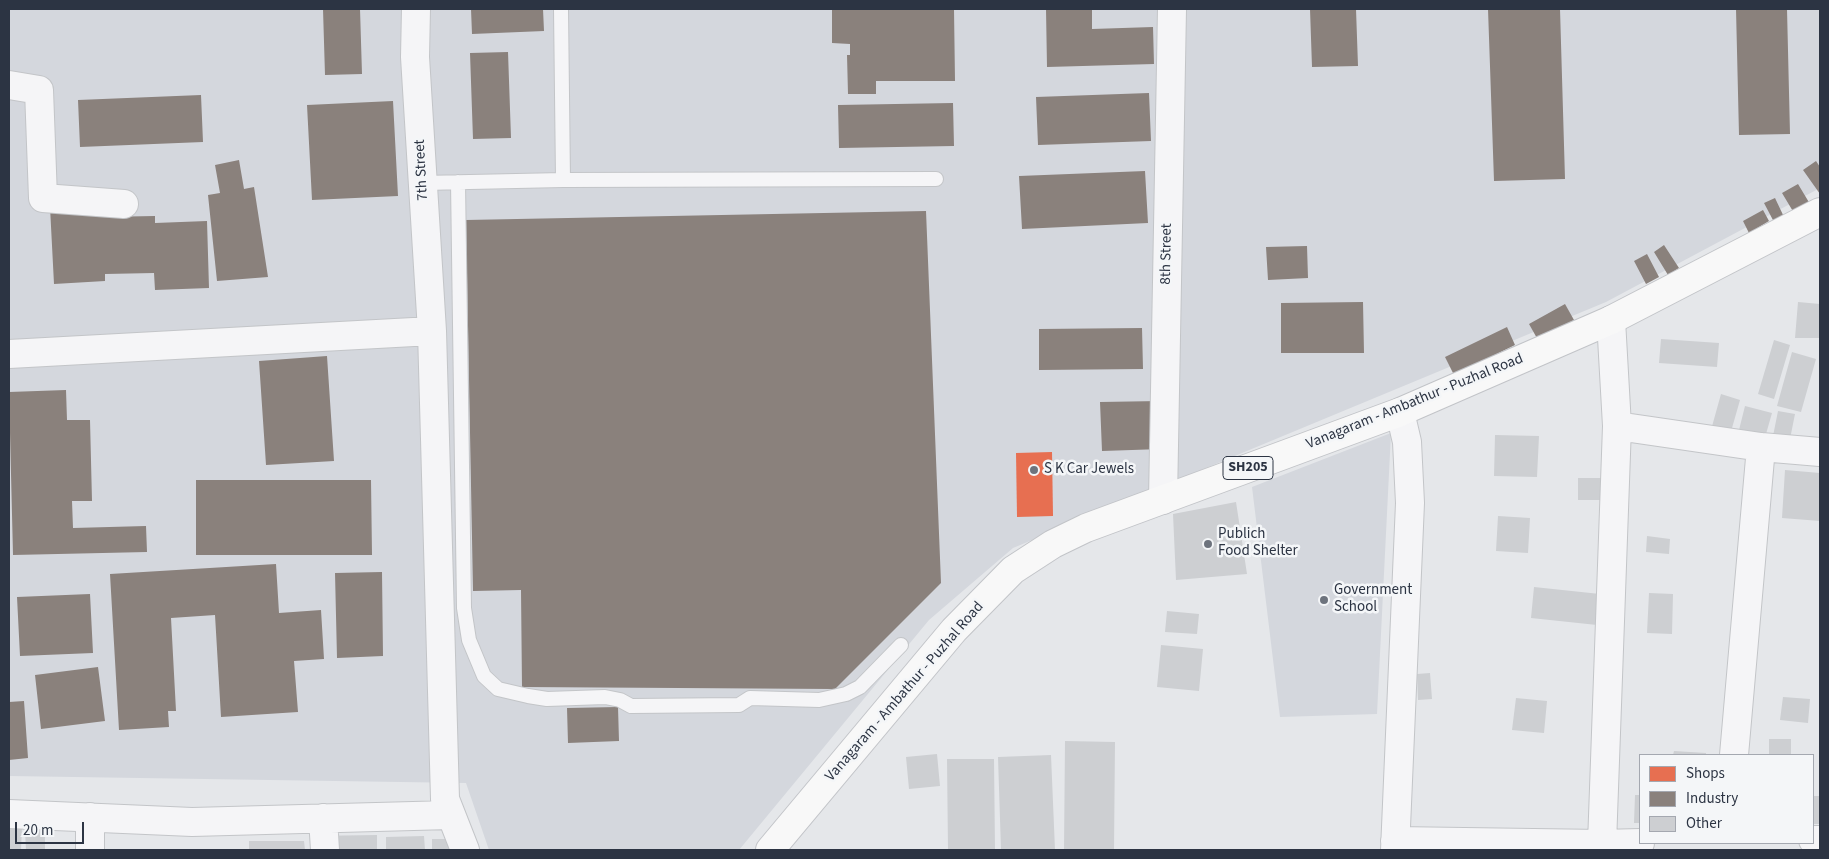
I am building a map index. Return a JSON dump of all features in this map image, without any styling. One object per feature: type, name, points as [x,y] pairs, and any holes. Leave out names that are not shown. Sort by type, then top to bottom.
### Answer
[{"type":"main road","name":"Vanagaram - Ambathur - Puzhal Road","points":[[770,850],[954,630],[1013,570],[1054,544],[1086,528],[1400,412],[1611,320],[1820,212]]},
{"type":"street","name":"7th Street","points":[[416,9],[415,57],[432,332],[445,799],[464,850]]},
{"type":"street","name":"8th Street","points":[[1163,500],[1172,9]]},
{"type":"street","points":[[9,85],[39,90],[43,198],[124,204]]},
{"type":"street","points":[[1400,412],[1407,442],[1410,503],[1395,846],[1622,845],[1617,426],[1611,320]]},
{"type":"street","points":[[9,354],[432,332]]},
{"type":"street","points":[[1617,426],[1761,447],[1820,452]]},
{"type":"street","points":[[1734,754],[1761,447]]},
{"type":"street","points":[[9,814],[192,822],[450,816]]},
{"type":"street","points":[[90,817],[90,850]]},
{"type":"street","points":[[323,818],[325,850]]},
{"type":"lane","points":[[561,9],[564,180]]},
{"type":"lane","points":[[423,183],[564,180],[936,178]]},
{"type":"lane","points":[[458,182],[464,608],[469,640],[484,676],[498,689],[528,696],[547,699],[605,698],[620,700],[631,706],[739,705],[750,698],[819,700],[846,694],[860,687],[901,645]]},
{"type":"shaded area","points":[[9,9],[1820,9],[1820,188],[1606,302],[1013,548],[929,620],[739,850],[489,850],[466,783],[9,776]]},
{"type":"shaded area","name":"Government School","points":[[1391,433],[1377,714],[1280,717],[1252,487]]},
{"type":"building: Shops","name":"S K Car Jewels","points":[[1052,452],[1053,516],[1017,517],[1016,453]]},
{"type":"building: Industry","points":[[323,9],[360,9],[362,74],[325,75]]},
{"type":"building: Industry","points":[[471,9],[543,9],[544,31],[472,34]]},
{"type":"building: Industry","points":[[832,9],[954,9],[955,81],[876,81],[876,94],[848,94],[847,55],[850,55],[850,44],[832,43]]},
{"type":"building: Industry","points":[[1046,9],[1092,9],[1092,29],[1153,27],[1154,64],[1047,67]]},
{"type":"building: Industry","points":[[1310,9],[1356,9],[1358,66],[1312,67]]},
{"type":"building: Industry","points":[[1488,9],[1560,9],[1565,179],[1494,181]]},
{"type":"building: Industry","points":[[1736,9],[1787,9],[1790,134],[1739,135]]},
{"type":"building: Industry","points":[[508,52],[511,138],[473,139],[470,53]]},
{"type":"building: Industry","points":[[1149,93],[1151,141],[1038,145],[1036,97]]},
{"type":"building: Industry","points":[[201,95],[203,142],[80,147],[78,100]]},
{"type":"building: Industry","points":[[393,101],[398,196],[312,200],[307,105]]},
{"type":"building: Industry","points":[[953,103],[954,146],[839,148],[838,105]]},
{"type":"building: Industry","points":[[239,160],[244,189],[254,187],[268,277],[217,281],[208,195],[220,193],[215,165]]},
{"type":"building: Industry","points":[[1816,161],[1820,167],[1820,194],[1803,170]]},
{"type":"building: Industry","points":[[1145,171],[1148,223],[1022,229],[1019,176]]},
{"type":"building: Industry","points":[[1798,184],[1810,204],[1794,213],[1782,193]]},
{"type":"building: Industry","points":[[1775,198],[1784,217],[1774,222],[1764,203]]},
{"type":"building: Industry","points":[[101,204],[102,217],[155,216],[155,223],[207,221],[209,288],[155,290],[154,273],[105,274],[105,281],[54,284],[50,207]]},
{"type":"building: Industry","points":[[1763,210],[1769,221],[1749,233],[1743,221]]},
{"type":"building: Industry","points":[[926,211],[941,583],[835,689],[522,687],[521,590],[473,591],[466,220]]},
{"type":"building: Industry","points":[[1664,245],[1679,268],[1668,275],[1654,252]]},
{"type":"building: Industry","points":[[1307,246],[1308,278],[1268,280],[1266,247]]},
{"type":"building: Industry","points":[[1647,254],[1659,277],[1646,284],[1634,261]]},
{"type":"building: Industry","points":[[1363,302],[1364,353],[1281,353],[1281,303]]},
{"type":"building: Industry","points":[[1565,304],[1574,320],[1538,340],[1529,324]]},
{"type":"building: Industry","points":[[1507,327],[1515,345],[1454,375],[1445,357]]},
{"type":"building: Industry","points":[[1142,328],[1143,369],[1039,370],[1039,329]]},
{"type":"building: Industry","points":[[327,356],[334,461],[266,465],[259,361]]},
{"type":"building: Industry","points":[[66,390],[67,420],[90,420],[92,501],[72,501],[73,528],[146,526],[147,552],[13,555],[9,392]]},
{"type":"building: Industry","points":[[1160,401],[1162,449],[1102,451],[1100,402]]},
{"type":"building: Industry","points":[[196,480],[371,480],[372,555],[196,555]]},
{"type":"building: Industry","points":[[276,564],[279,613],[321,610],[324,659],[294,661],[298,712],[221,717],[215,615],[171,618],[176,711],[168,711],[169,727],[119,730],[110,574]]},
{"type":"building: Industry","points":[[382,572],[383,656],[337,658],[335,573]]},
{"type":"building: Industry","points":[[90,594],[93,653],[20,656],[17,597]]},
{"type":"building: Industry","points":[[98,667],[105,721],[41,729],[35,675]]},
{"type":"building: Industry","points":[[24,701],[28,758],[9,760],[9,702]]},
{"type":"building: Industry","points":[[618,707],[619,741],[568,743],[567,708]]},
{"type":"building: Other","points":[[1798,302],[1820,304],[1820,338],[1795,338]]},
{"type":"building: Other","points":[[1661,339],[1719,343],[1717,367],[1659,363]]},
{"type":"building: Other","points":[[1774,340],[1790,345],[1774,399],[1758,394]]},
{"type":"building: Other","points":[[1792,352],[1816,359],[1801,412],[1777,406]]},
{"type":"building: Other","points":[[1721,394],[1740,400],[1730,435],[1711,430]]},
{"type":"building: Other","points":[[1745,406],[1772,413],[1764,441],[1738,434]]},
{"type":"building: Other","points":[[1778,411],[1795,414],[1790,439],[1773,436]]},
{"type":"building: Other","points":[[1495,435],[1539,436],[1537,477],[1494,476]]},
{"type":"building: Other","points":[[1785,470],[1820,473],[1820,521],[1782,518]]},
{"type":"building: Other","points":[[1578,478],[1613,478],[1613,500],[1578,500]]},
{"type":"building: Other","name":"Publich Food Shelter","points":[[1236,502],[1247,574],[1176,580],[1173,514]]},
{"type":"building: Other","points":[[1498,516],[1530,518],[1528,553],[1496,551]]},
{"type":"building: Other","points":[[1647,536],[1670,539],[1669,554],[1646,552]]},
{"type":"building: Other","points":[[1534,587],[1600,594],[1597,625],[1531,618]]},
{"type":"building: Other","points":[[1649,593],[1673,594],[1672,634],[1647,633]]},
{"type":"building: Other","points":[[1167,611],[1199,614],[1197,634],[1165,632]]},
{"type":"building: Other","points":[[1161,645],[1203,649],[1199,691],[1157,687]]},
{"type":"building: Other","points":[[1430,673],[1432,699],[1418,700],[1417,674]]},
{"type":"building: Other","points":[[1783,697],[1810,699],[1808,723],[1780,720]]},
{"type":"building: Other","points":[[1516,698],[1547,701],[1544,733],[1512,730]]},
{"type":"building: Other","points":[[1769,739],[1791,739],[1791,754],[1769,754]]},
{"type":"building: Other","points":[[1065,741],[1115,742],[1114,850],[1064,850]]},
{"type":"building: Other","points":[[1674,751],[1706,753],[1706,754],[1673,754]]},
{"type":"building: Other","points":[[937,754],[940,786],[909,789],[906,757]]},
{"type":"building: Other","points":[[1051,755],[1055,850],[1001,850],[998,757]]},
{"type":"building: Other","points":[[947,759],[994,759],[995,850],[948,850]]},
{"type":"building: Other","points":[[1635,795],[1639,795],[1639,823],[1634,823]]},
{"type":"building: Other","points":[[1814,796],[1820,796],[1820,824],[1814,824]]},
{"type":"building: Other","points":[[9,827],[22,827],[21,850],[9,850]]},
{"type":"building: Other","points":[[45,830],[45,850],[26,850],[25,831]]},
{"type":"building: Other","points":[[377,835],[377,850],[311,850],[311,836]]},
{"type":"building: Other","points":[[424,836],[425,850],[386,850],[386,837]]},
{"type":"building: Other","points":[[432,839],[452,839],[452,850],[432,850]]},
{"type":"building: Other","points":[[249,841],[304,841],[305,850],[249,850]]},
{"type":"place","name":"S K Car Jewels","points":[[1034,470]]},
{"type":"place","name":"Publich Food Shelter","points":[[1208,544]]},
{"type":"place","name":"Government School","points":[[1324,600]]}]
